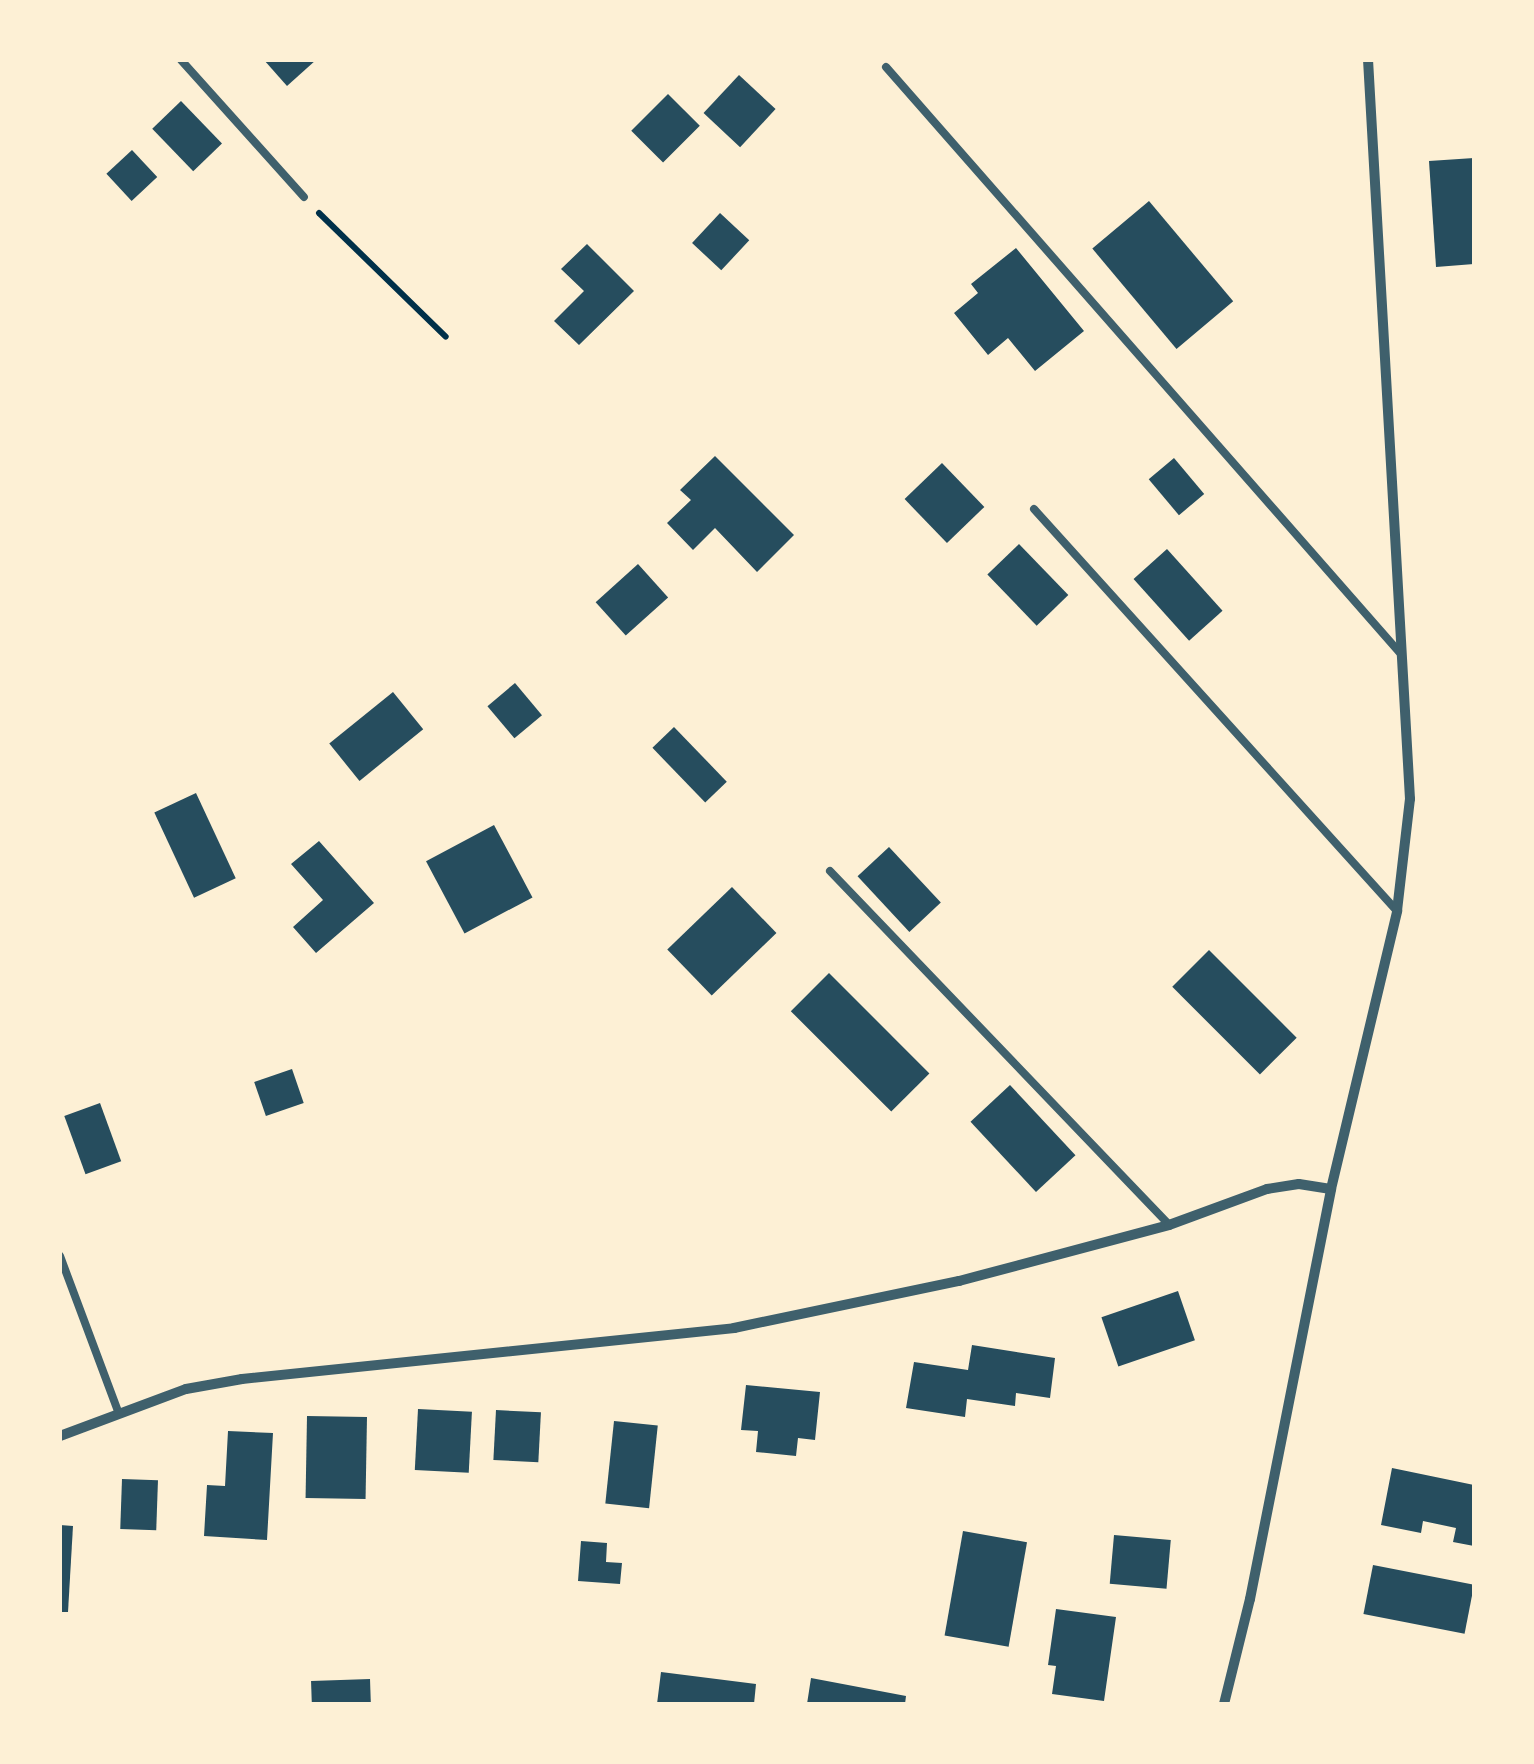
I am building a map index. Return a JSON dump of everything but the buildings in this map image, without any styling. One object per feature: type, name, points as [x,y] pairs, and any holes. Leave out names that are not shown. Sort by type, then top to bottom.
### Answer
[{"type":"street","points":[[1224,1704],[1250,1599],[1331,1189],[1397,912],[1410,799],[1368,60]]},
{"type":"street","points":[[60,1436],[118,1411],[186,1389],[242,1379],[734,1328],[958,1281],[1169,1225],[1267,1189],[1299,1184],[1331,1189]]},
{"type":"lane","points":[[181,60],[304,197]]},
{"type":"lane","points":[[886,67],[1403,656]]},
{"type":"lane","points":[[1034,509],[1397,912]]},
{"type":"lane","points":[[830,871],[1169,1225]]},
{"type":"lane","points":[[60,1256],[118,1411]]},
{"type":"path","points":[[304,197],[446,337]]}]
